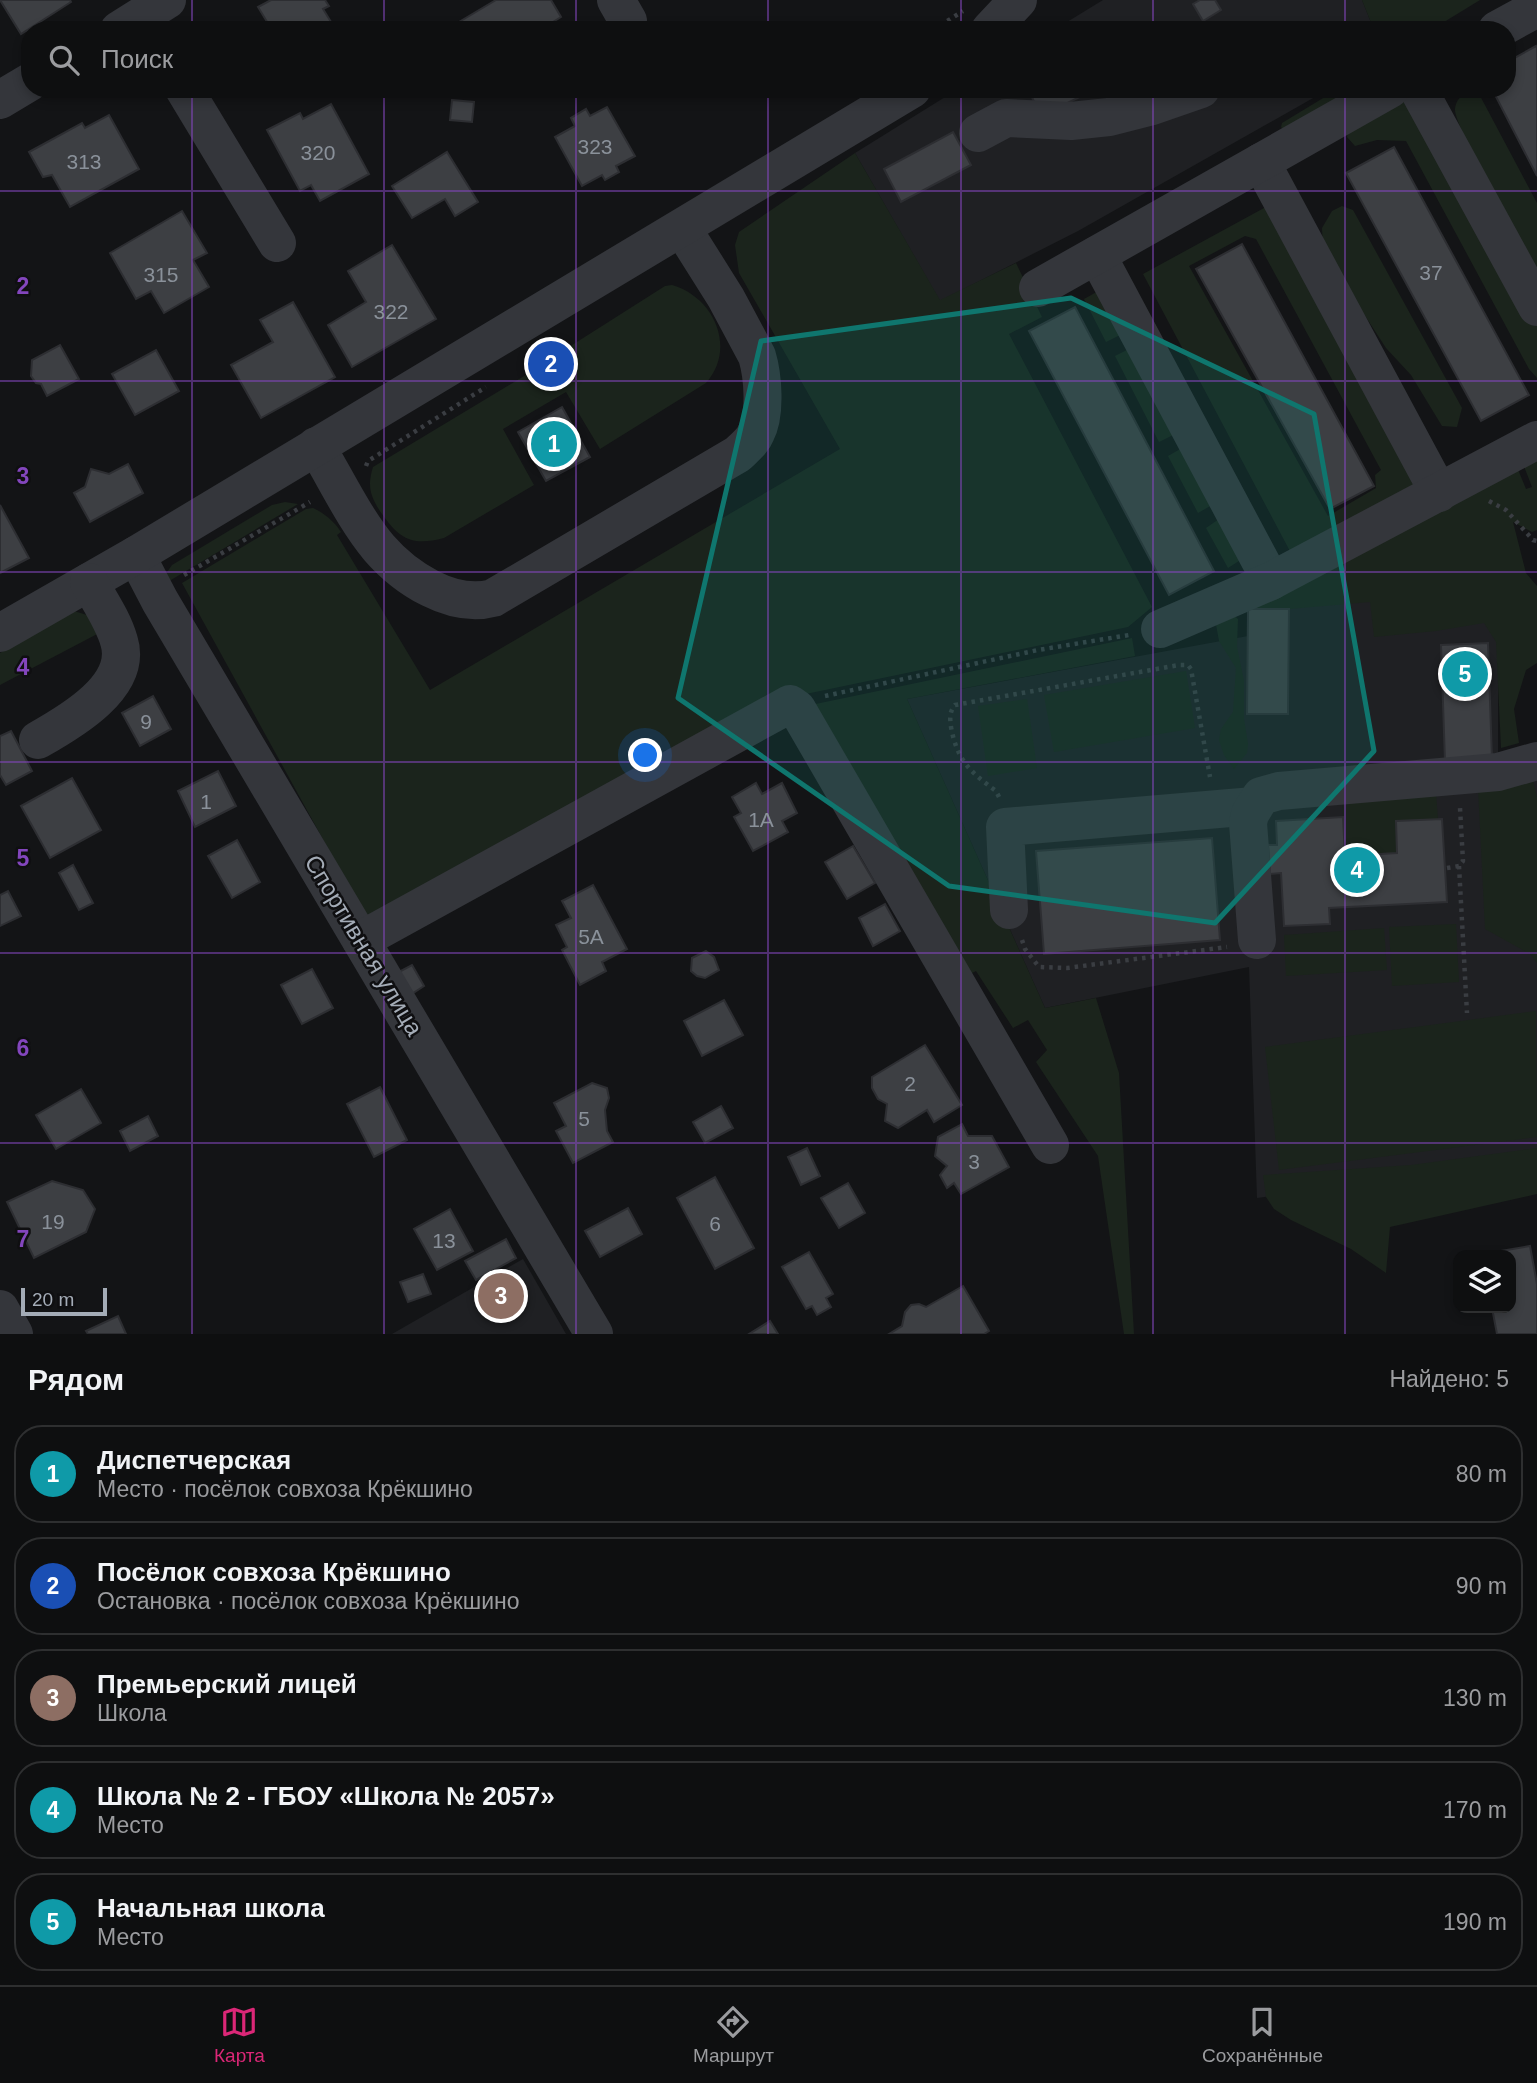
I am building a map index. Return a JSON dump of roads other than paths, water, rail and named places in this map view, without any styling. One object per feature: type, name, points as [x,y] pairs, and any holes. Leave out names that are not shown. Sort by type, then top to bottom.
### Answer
[{"type":"street","points":[[979,18],[1018,0]]},
{"type":"street","points":[[1513,21],[1537,8]]},
{"type":"street","points":[[0,100],[21,87]]},
{"type":"street","points":[[189,98],[277,243]]},
{"type":"street","points":[[0,633],[136,555],[897,98]]},
{"type":"street","points":[[992,113],[1070,121],[1108,117],[1175,98]]},
{"type":"street","points":[[1038,288],[1374,98]]},
{"type":"street","points":[[1423,98],[1537,307]]},
{"type":"street","points":[[1261,162],[1448,489]]},
{"type":"street","points":[[316,446],[360,520],[388,558],[435,592],[471,601],[493,598],[738,454],[757,433],[762,397],[760,365],[726,298],[682,228]]},
{"type":"street","points":[[1097,255],[1271,581]]},
{"type":"street","points":[[1160,629],[1271,581],[1537,440]]},
{"type":"street","name":"Спортивная улица","points":[[136,555],[166,612],[594,1334]]},
{"type":"street","points":[[38,740],[95,701],[113,682],[121,660],[119,639],[89,582]]},
{"type":"street","points":[[361,940],[790,705],[797,709],[1050,1145]]},
{"type":"street","points":[[1257,940],[1248,823],[1261,796],[1279,791],[1498,772],[1537,761]]},
{"type":"street","points":[[1009,910],[1004,816],[1254,806]]},
{"type":"street","points":[[0,1309],[14,1334]]},
{"type":"place","name":"Посёлок совхоза Крёкшино","points":[[551,364]]},
{"type":"place","name":"Диспетчерская","points":[[554,444]]},
{"type":"place","name":"Начальная школа","points":[[1465,674]]},
{"type":"place","name":"Школа № 2 - ГБОУ «Школа № 2057»","points":[[1357,870]]},
{"type":"place","name":"Премьерский лицей","points":[[501,1296]]}]
